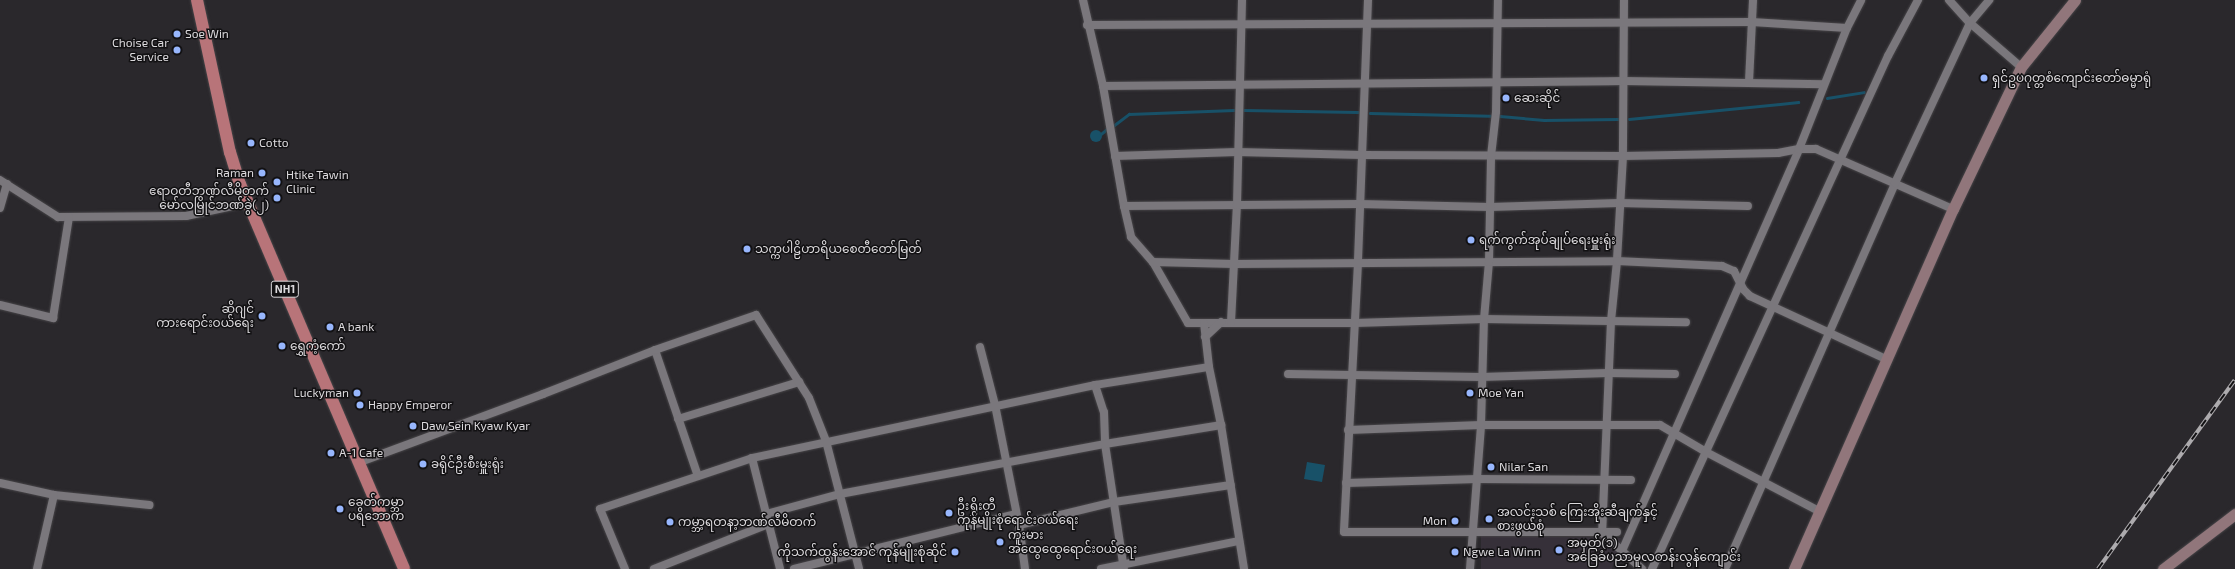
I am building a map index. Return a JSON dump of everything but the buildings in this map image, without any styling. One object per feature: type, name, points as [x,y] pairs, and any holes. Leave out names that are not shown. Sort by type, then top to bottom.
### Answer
[{"type":"highway","name":"NH1","points":[[197,0],[230,152],[247,203],[360,462],[404,569]]},
{"type":"main road","points":[[1794,569],[1954,209],[2021,67],[2076,0]]},
{"type":"main road","points":[[2163,569],[2235,514]]},
{"type":"street","points":[[1083,0],[1087,25],[1103,86],[1124,206],[1131,237],[1153,262],[1188,323],[1355,323],[1484,320],[1686,322]]},
{"type":"street","points":[[1231,322],[1237,205],[1237,152],[1242,0]]},
{"type":"street","points":[[1368,0],[1359,204],[1358,263],[1343,531],[1345,533],[1617,532]]},
{"type":"street","points":[[1470,569],[1481,425],[1481,377],[1489,262],[1491,156],[1496,116],[1498,0]]},
{"type":"street","points":[[1602,533],[1608,373],[1617,261],[1624,113],[1624,0]]},
{"type":"street","points":[[1749,82],[1753,0]]},
{"type":"street","points":[[1622,550],[1799,149],[1847,28],[1861,0]]},
{"type":"street","points":[[1652,569],[1888,56],[1918,0]]},
{"type":"street","points":[[1950,0],[1970,23],[2021,67]]},
{"type":"street","points":[[1725,569],[1895,183],[1970,23],[1989,0]]},
{"type":"street","points":[[1087,25],[1623,24],[1752,22],[1847,28]]},
{"type":"street","points":[[1103,86],[1624,81],[1824,84]]},
{"type":"street","points":[[1115,156],[1237,152],[1362,156],[1622,156],[1778,153],[1799,149],[1816,149],[1954,209]]},
{"type":"street","points":[[0,208],[3,182],[58,217],[186,216],[247,203]]},
{"type":"street","points":[[1124,206],[1359,204],[1490,207],[1619,203],[1748,206]]},
{"type":"street","points":[[0,305],[53,318],[69,217]]},
{"type":"street","points":[[1153,262],[1234,264],[1617,261],[1722,266],[1734,272],[1739,282],[1750,296],[1774,305],[1888,360]]},
{"type":"street","points":[[360,462],[543,394],[655,350],[756,315],[809,398],[826,441],[859,569]]},
{"type":"street","points":[[1204,322],[1209,367],[1221,425],[1244,569]]},
{"type":"street","points":[[1205,337],[1221,322]]},
{"type":"street","points":[[980,346],[995,405],[1019,525],[1025,569]]},
{"type":"street","points":[[655,350],[698,476]]},
{"type":"street","points":[[625,569],[600,509],[752,458],[1094,385],[1209,367]]},
{"type":"street","points":[[1288,374],[1481,377],[1608,373],[1675,374]]},
{"type":"street","points":[[678,419],[799,382]]},
{"type":"street","points":[[1094,385],[1104,412],[1105,444],[1124,567]]},
{"type":"street","points":[[766,514],[840,494],[1105,444],[1221,425]]},
{"type":"street","points":[[1348,430],[1481,425],[1660,425],[1763,483],[1819,511]]},
{"type":"street","points":[[752,458],[780,569]]},
{"type":"street","points":[[1346,483],[1477,480],[1631,480]]},
{"type":"street","points":[[0,483],[54,495],[149,505]]},
{"type":"street","points":[[1019,525],[1114,502],[1231,485]]},
{"type":"street","points":[[37,569],[54,495]]},
{"type":"street","points":[[794,569],[1016,514]]},
{"type":"street","points":[[654,569],[768,524]]},
{"type":"street","points":[[1602,533],[1642,569]]},
{"type":"street","points":[[1101,569],[1124,567],[1239,541]]},
{"type":"shaded area","points":[[1481,536],[1621,538],[1612,569],[1481,569]]},
{"type":"water","points":[[1098,130],[1101,131],[1101,141],[1094,142],[1091,141],[1090,134],[1091,131]]},
{"type":"water","points":[[1307,462],[1325,465],[1322,482],[1304,479]]},
{"type":"waterway","points":[[1827,98],[1864,92]]},
{"type":"waterway","points":[[1629,119],[1798,102]]},
{"type":"waterway","points":[[1113,126],[1129,114],[1234,110]]},
{"type":"waterway","points":[[1244,110],[1358,112]]},
{"type":"waterway","points":[[1370,113],[1500,116],[1544,120],[1618,119]]},
{"type":"waterway","points":[[1101,134],[1107,129]]},
{"type":"railway","points":[[2098,569],[2235,380]]},
{"type":"place","name":"Soe Win","points":[[177,34]]},
{"type":"place","name":"Choise Car Service","points":[[177,50]]},
{"type":"place","name":"ရှင်ဥပဂုတ္တစံကျောင်းတော်ဓမ္မာရုံ","points":[[1984,78]]},
{"type":"place","name":"ဆေးဆိုင်","points":[[1506,98]]},
{"type":"place","name":"Cotto","points":[[251,143]]},
{"type":"place","name":"Raman","points":[[262,173]]},
{"type":"place","name":"Htike Tawin Clinic","points":[[277,182]]},
{"type":"place","name":"ဧရာဝတီဘဏ်လီမိတက် မော်လမြိုင်ဘဏ်ခွဲ(၂)","points":[[277,198]]},
{"type":"place","name":"ရက်ကွက်အုပ်ချုပ်ရေးမှူးရုံး","points":[[1471,240]]},
{"type":"place","name":"သက္ကပါဠိဟာရိယစေတီတော်မြတ်","points":[[747,249]]},
{"type":"place","name":"ဆိုဂျင် ကားရောင်းဝယ်ရေး","points":[[262,316]]},
{"type":"place","name":"A bank","points":[[330,327]]},
{"type":"place","name":"ရွှေကံ့ကော်","points":[[282,346]]},
{"type":"place","name":"Luckyman","points":[[357,393]]},
{"type":"place","name":"Moe Yan","points":[[1470,393]]},
{"type":"place","name":"Happy Emperor","points":[[360,405]]},
{"type":"place","name":"Daw Sein Kyaw Kyar","points":[[413,426]]},
{"type":"place","name":"A-1 Cafe","points":[[331,453]]},
{"type":"place","name":"ခရိုင်ဦးစီးမှူးရုံး","points":[[423,464]]},
{"type":"place","name":"Nilar San","points":[[1491,467]]},
{"type":"place","name":"ခေတ်ကမ္ဘာ ပရိဘောက","points":[[340,509]]},
{"type":"place","name":"ဦးရှိုးတီ ကုန်မျိုးစုံရောင်းဝယ်ရေး","points":[[949,513]]},
{"type":"place","name":"အလင်းသစ် ကြေးအိုးဆီချက်နှင့် စားဖွယ်စုံ","points":[[1489,519]]},
{"type":"place","name":"Mon","points":[[1455,521]]},
{"type":"place","name":"ကမ္ဘာ့ရတနာ့ဘဏ်လီမိတက်","points":[[670,522]]},
{"type":"place","name":"ကူးမား အထွေထွေရောင်းဝယ်ရေး","points":[[1000,542]]},
{"type":"place","name":"အမှတ်(၁) အခြေခံပညာမူလတန်းလွန်ကျောင်း","points":[[1559,550]]},
{"type":"place","name":"ကိုသက်ထွန်းအောင် ကုန်မျိုးစုံဆိုင်","points":[[955,552]]},
{"type":"place","name":"Ngwe La Winn","points":[[1455,552]]}]
